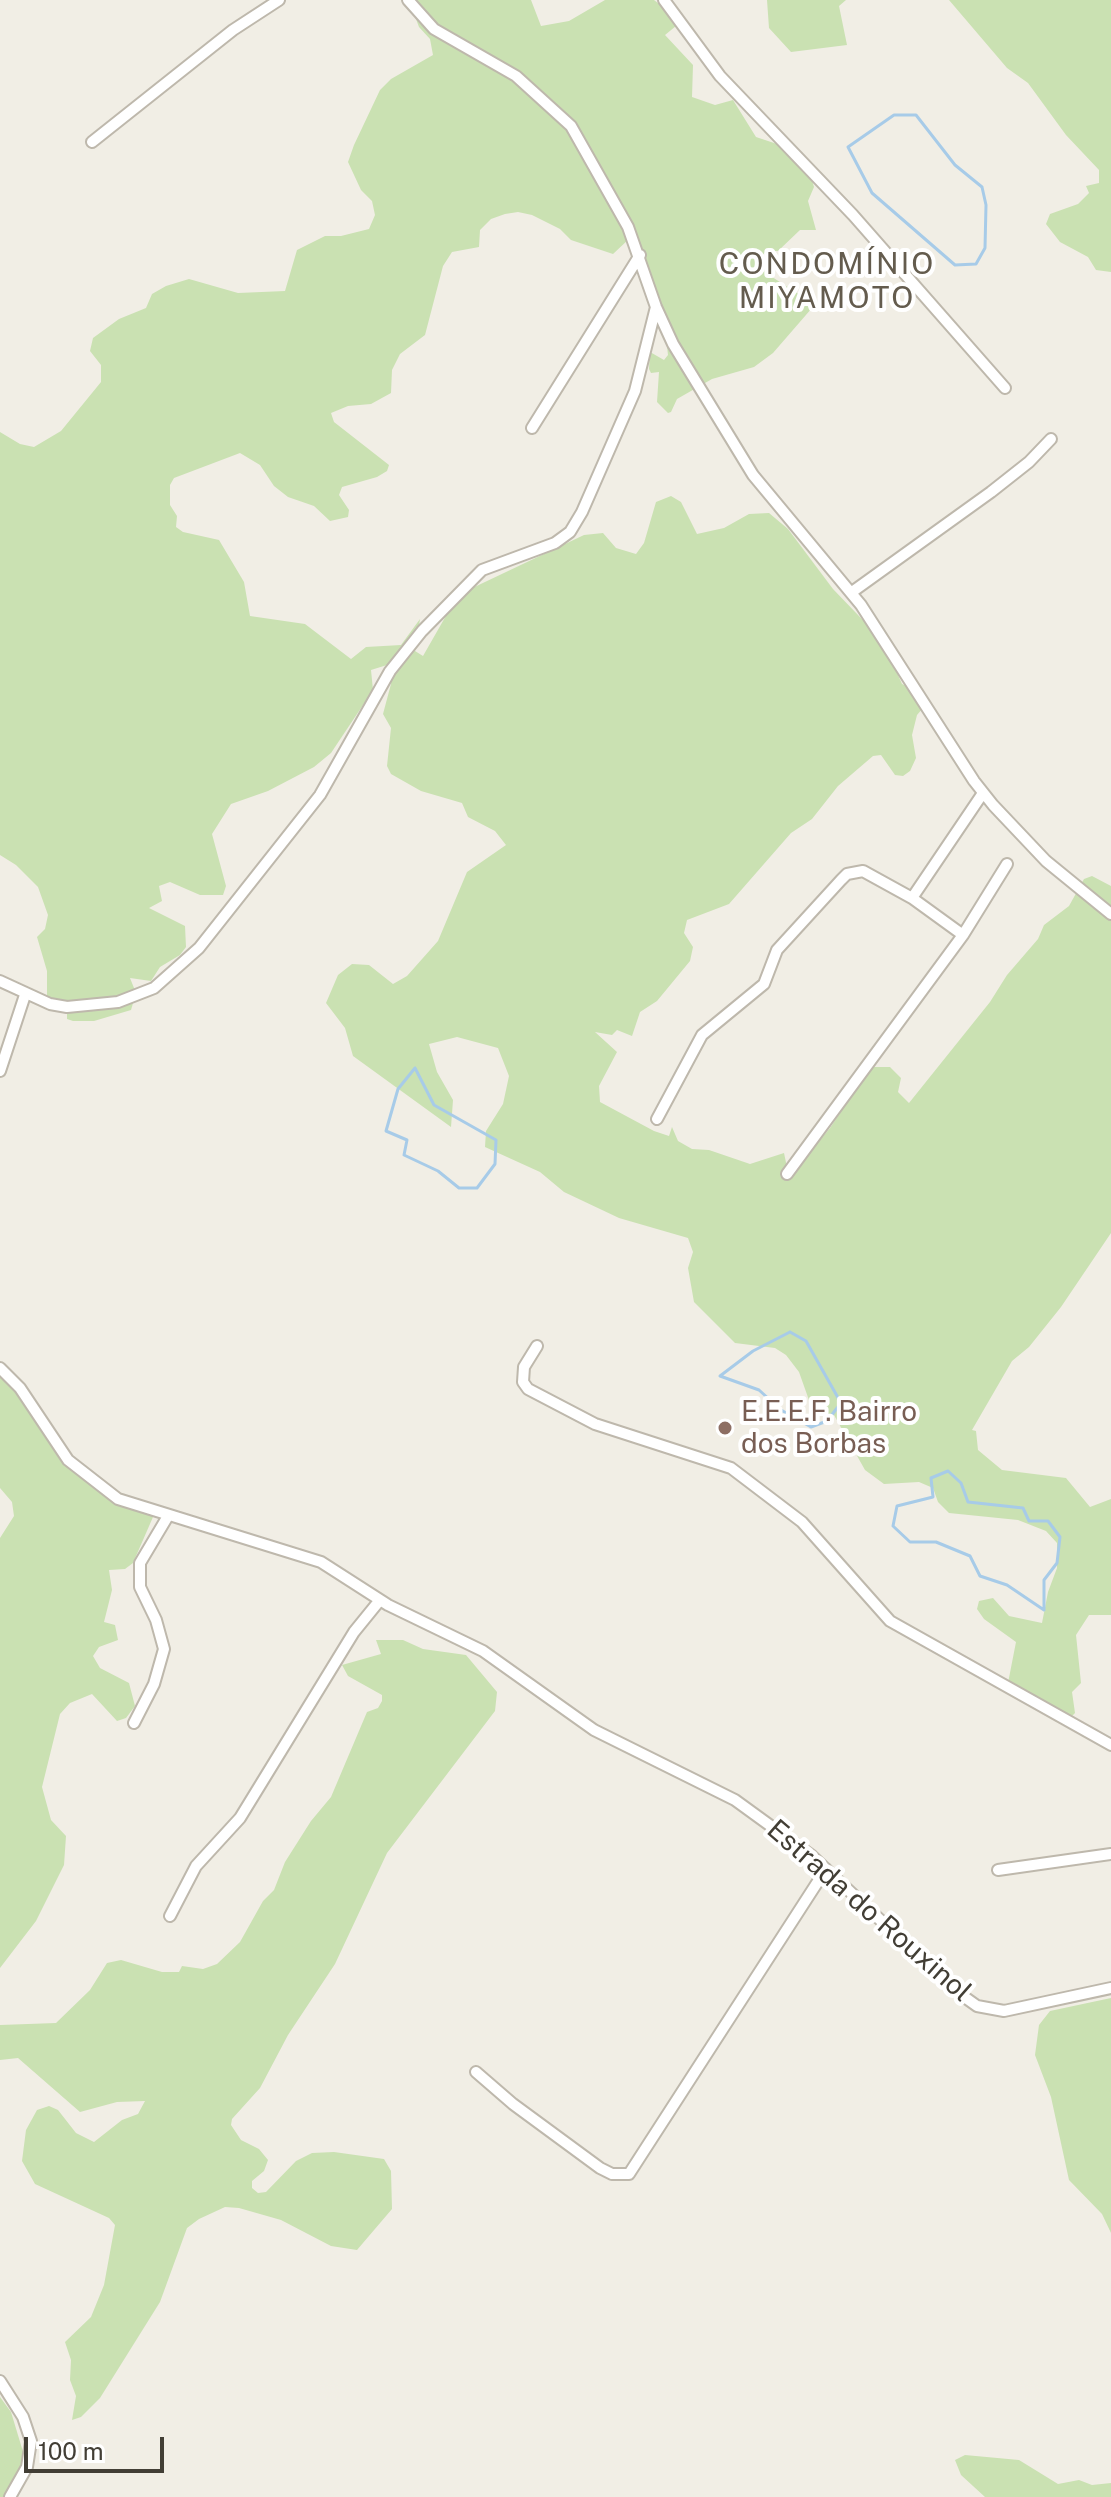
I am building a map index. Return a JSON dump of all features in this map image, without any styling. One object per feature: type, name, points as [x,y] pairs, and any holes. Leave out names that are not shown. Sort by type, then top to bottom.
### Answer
[{"type":"street","points":[[92,142],[233,30],[279,0]]},
{"type":"street","points":[[408,0],[434,29],[495,62],[560,113],[603,179],[640,255],[656,307],[715,417],[753,475],[852,592],[983,793],[1046,861],[1111,914]]},
{"type":"street","points":[[664,0],[720,76],[853,215],[1005,388]]},
{"type":"street","points":[[532,428],[640,255]]},
{"type":"street","points":[[0,981],[25,995],[67,1007],[118,1002],[154,988],[199,948],[320,795],[390,671],[414,641],[482,570],[555,543],[570,532],[582,512],[635,391],[656,307]]},
{"type":"street","points":[[852,592],[991,492],[1029,462],[1051,439]]},
{"type":"street","points":[[912,898],[983,793]]},
{"type":"street","points":[[787,1174],[963,935],[1007,864]]},
{"type":"street","points":[[657,1119],[708,1027],[764,984],[777,950],[847,874],[863,871],[871,875],[912,898],[963,935]]},
{"type":"street","points":[[0,1071],[25,995]]},
{"type":"street","points":[[537,1346],[524,1367],[523,1382],[528,1389],[595,1424],[731,1468],[802,1522],[890,1621],[1111,1745]]},
{"type":"street","name":"Estrada do Rouxinol","points":[[0,1368],[20,1388],[79,1471],[118,1499],[313,1559],[380,1600],[483,1651],[594,1730],[750,1809],[826,1869],[956,1991],[977,2006],[1004,2011],[1111,1988]]},
{"type":"street","points":[[134,1723],[154,1684],[164,1649],[156,1620],[140,1587],[140,1563],[168,1516]]},
{"type":"street","points":[[170,1916],[196,1866],[240,1818],[354,1632],[380,1600]]},
{"type":"street","points":[[998,1870],[1111,1854]]},
{"type":"street","points":[[476,2072],[513,2104],[600,2168],[612,2174],[629,2174],[826,1869]]},
{"type":"street","points":[[0,2381],[23,2417],[31,2441],[27,2467],[10,2497]]},
{"type":"green space","points":[[409,0],[531,0],[541,26],[569,21],[605,0],[654,0],[677,18],[676,26],[665,35],[693,65],[692,97],[715,105],[733,100],[756,137],[780,145],[807,163],[814,187],[808,201],[816,230],[800,230],[778,251],[766,251],[759,260],[769,275],[811,302],[812,308],[773,353],[754,367],[712,379],[677,399],[668,413],[657,402],[659,372],[651,373],[649,369],[650,352],[664,360],[668,355],[663,310],[638,249],[629,239],[613,254],[571,240],[560,229],[532,215],[518,212],[505,214],[491,219],[480,230],[479,247],[452,252],[443,266],[425,335],[400,354],[392,370],[391,393],[371,404],[348,406],[331,413],[334,422],[389,465],[387,471],[377,477],[342,487],[339,495],[349,510],[348,517],[330,521],[314,506],[288,497],[274,486],[260,465],[240,453],[174,478],[170,485],[170,505],[177,516],[176,527],[183,532],[219,540],[244,582],[250,616],[305,624],[351,659],[366,647],[401,645],[420,619],[415,651],[423,656],[447,614],[466,591],[584,535],[603,533],[616,548],[636,554],[644,543],[656,502],[671,496],[681,502],[697,534],[724,528],[749,514],[769,513],[788,529],[833,589],[883,641],[902,684],[913,689],[919,686],[929,701],[917,715],[912,735],[916,758],[910,771],[903,776],[895,775],[881,755],[873,756],[838,786],[812,819],[791,833],[729,904],[687,920],[684,933],[693,947],[690,961],[657,1001],[640,1012],[632,1036],[617,1030],[612,1035],[595,1032],[617,1052],[599,1086],[600,1102],[654,1131],[669,1136],[672,1127],[678,1141],[692,1149],[709,1150],[750,1164],[784,1153],[788,1172],[793,1173],[830,1128],[871,1067],[890,1067],[901,1078],[898,1092],[909,1103],[1038,939],[1044,925],[1069,906],[1084,879],[1092,876],[1111,886],[1111,1233],[1061,1307],[1029,1347],[1012,1361],[972,1430],[976,1431],[978,1450],[1002,1470],[1066,1478],[1090,1507],[1111,1499],[1111,1615],[1089,1615],[1076,1635],[1081,1683],[1072,1692],[1075,1713],[1066,1722],[1008,1683],[1016,1642],[984,1619],[977,1609],[979,1601],[993,1598],[1009,1616],[1042,1623],[1057,1568],[1057,1543],[1046,1531],[1018,1520],[949,1513],[938,1502],[933,1488],[919,1482],[884,1484],[865,1470],[834,1415],[821,1413],[810,1403],[799,1372],[786,1355],[775,1348],[735,1343],[694,1302],[688,1268],[693,1252],[688,1238],[619,1218],[564,1192],[540,1172],[485,1147],[486,1131],[503,1104],[509,1076],[498,1048],[457,1037],[429,1044],[437,1072],[453,1100],[451,1127],[353,1056],[345,1028],[326,1003],[338,975],[352,964],[369,965],[393,984],[407,976],[438,941],[467,872],[506,845],[495,831],[468,817],[462,803],[421,791],[391,774],[387,766],[391,728],[383,714],[391,684],[387,665],[371,670],[373,690],[331,753],[314,767],[268,791],[231,804],[212,834],[226,886],[223,895],[200,895],[170,882],[159,886],[162,901],[149,908],[185,926],[186,947],[180,955],[160,967],[151,981],[130,978],[136,993],[131,1010],[94,1021],[73,1021],[67,1019],[67,1012],[47,998],[47,971],[37,937],[45,929],[48,915],[38,887],[16,865],[0,855],[0,432],[20,444],[34,447],[61,431],[101,382],[101,365],[90,351],[93,338],[119,319],[146,308],[152,294],[166,286],[189,279],[238,293],[285,291],[297,250],[325,236],[341,236],[369,229],[375,215],[372,201],[361,190],[348,162],[354,145],[380,90],[391,79],[433,55],[430,39],[419,27]]},
{"type":"green space","points":[[767,0],[846,0],[839,6],[847,45],[791,52],[769,28]]},
{"type":"green space","points":[[949,0],[1111,0],[1111,272],[1096,270],[1088,257],[1060,242],[1046,224],[1050,214],[1078,204],[1089,193],[1086,186],[1099,183],[1099,170],[1066,135],[1028,83],[1007,68]]},
{"type":"green space","points":[[0,1375],[12,1384],[62,1454],[104,1489],[146,1510],[153,1517],[133,1563],[125,1569],[109,1570],[112,1590],[104,1622],[115,1625],[118,1640],[99,1647],[93,1656],[100,1668],[129,1683],[135,1706],[126,1718],[117,1721],[92,1694],[70,1703],[60,1714],[42,1787],[51,1820],[66,1836],[64,1865],[36,1921],[0,1968],[0,1538],[14,1516],[12,1502],[0,1488]]},
{"type":"green space","points":[[376,1640],[403,1640],[423,1649],[466,1655],[497,1692],[495,1711],[387,1853],[335,1964],[288,2035],[260,2088],[232,2119],[231,2125],[241,2140],[259,2149],[268,2160],[264,2171],[252,2181],[252,2188],[258,2193],[266,2192],[296,2161],[312,2153],[334,2152],[384,2159],[391,2171],[392,2209],[357,2250],[331,2246],[281,2220],[239,2208],[225,2207],[199,2219],[187,2228],[160,2302],[100,2398],[81,2417],[72,2420],[76,2396],[70,2380],[71,2360],[65,2342],[91,2317],[104,2285],[115,2225],[109,2218],[35,2184],[22,2161],[26,2130],[37,2110],[49,2106],[58,2110],[76,2133],[94,2142],[122,2120],[138,2114],[145,2101],[117,2102],[80,2112],[18,2058],[0,2060],[0,2025],[56,2023],[90,1990],[107,1963],[121,1960],[162,1972],[179,1972],[182,1966],[203,1969],[217,1964],[240,1942],[263,1901],[274,1890],[285,1862],[311,1821],[331,1797],[367,1712],[378,1708],[382,1701],[382,1695],[348,1676],[342,1665],[381,1654]]},
{"type":"green space","points":[[1111,1998],[1111,2233],[1102,2214],[1069,2180],[1051,2097],[1035,2055],[1039,2025],[1050,2011]]},
{"type":"green space","points":[[0,2397],[11,2412],[24,2455],[22,2470],[8,2497],[0,2497]]},
{"type":"green space","points":[[965,2455],[1019,2460],[1058,2484],[1079,2480],[1092,2485],[1111,2483],[1111,2497],[985,2497],[961,2475],[955,2460]]},
{"type":"waterway","points":[[894,115],[916,115],[955,165],[982,187],[986,205],[985,248],[976,264],[955,265],[872,193],[848,147],[894,115]]},
{"type":"waterway","points":[[415,1068],[434,1105],[496,1140],[495,1164],[477,1188],[459,1188],[438,1171],[404,1155],[407,1140],[386,1131],[398,1089],[415,1068]]},
{"type":"waterway","points":[[790,1332],[806,1341],[841,1403],[827,1421],[811,1427],[781,1410],[759,1390],[720,1376],[753,1351],[790,1332]]},
{"type":"waterway","points":[[948,1471],[961,1483],[968,1502],[1023,1508],[1029,1521],[1048,1521],[1060,1537],[1057,1563],[1044,1580],[1044,1610],[1007,1585],[980,1576],[970,1556],[936,1542],[910,1542],[893,1526],[897,1506],[933,1497],[931,1478],[948,1471]]},
{"type":"place","name":"E.E.E.F. Bairro dos Borbas","points":[[725,1428]]},
{"type":"district","name":"CONDOMÍNIO MIYAMOTO","points":[[827,282]]}]
